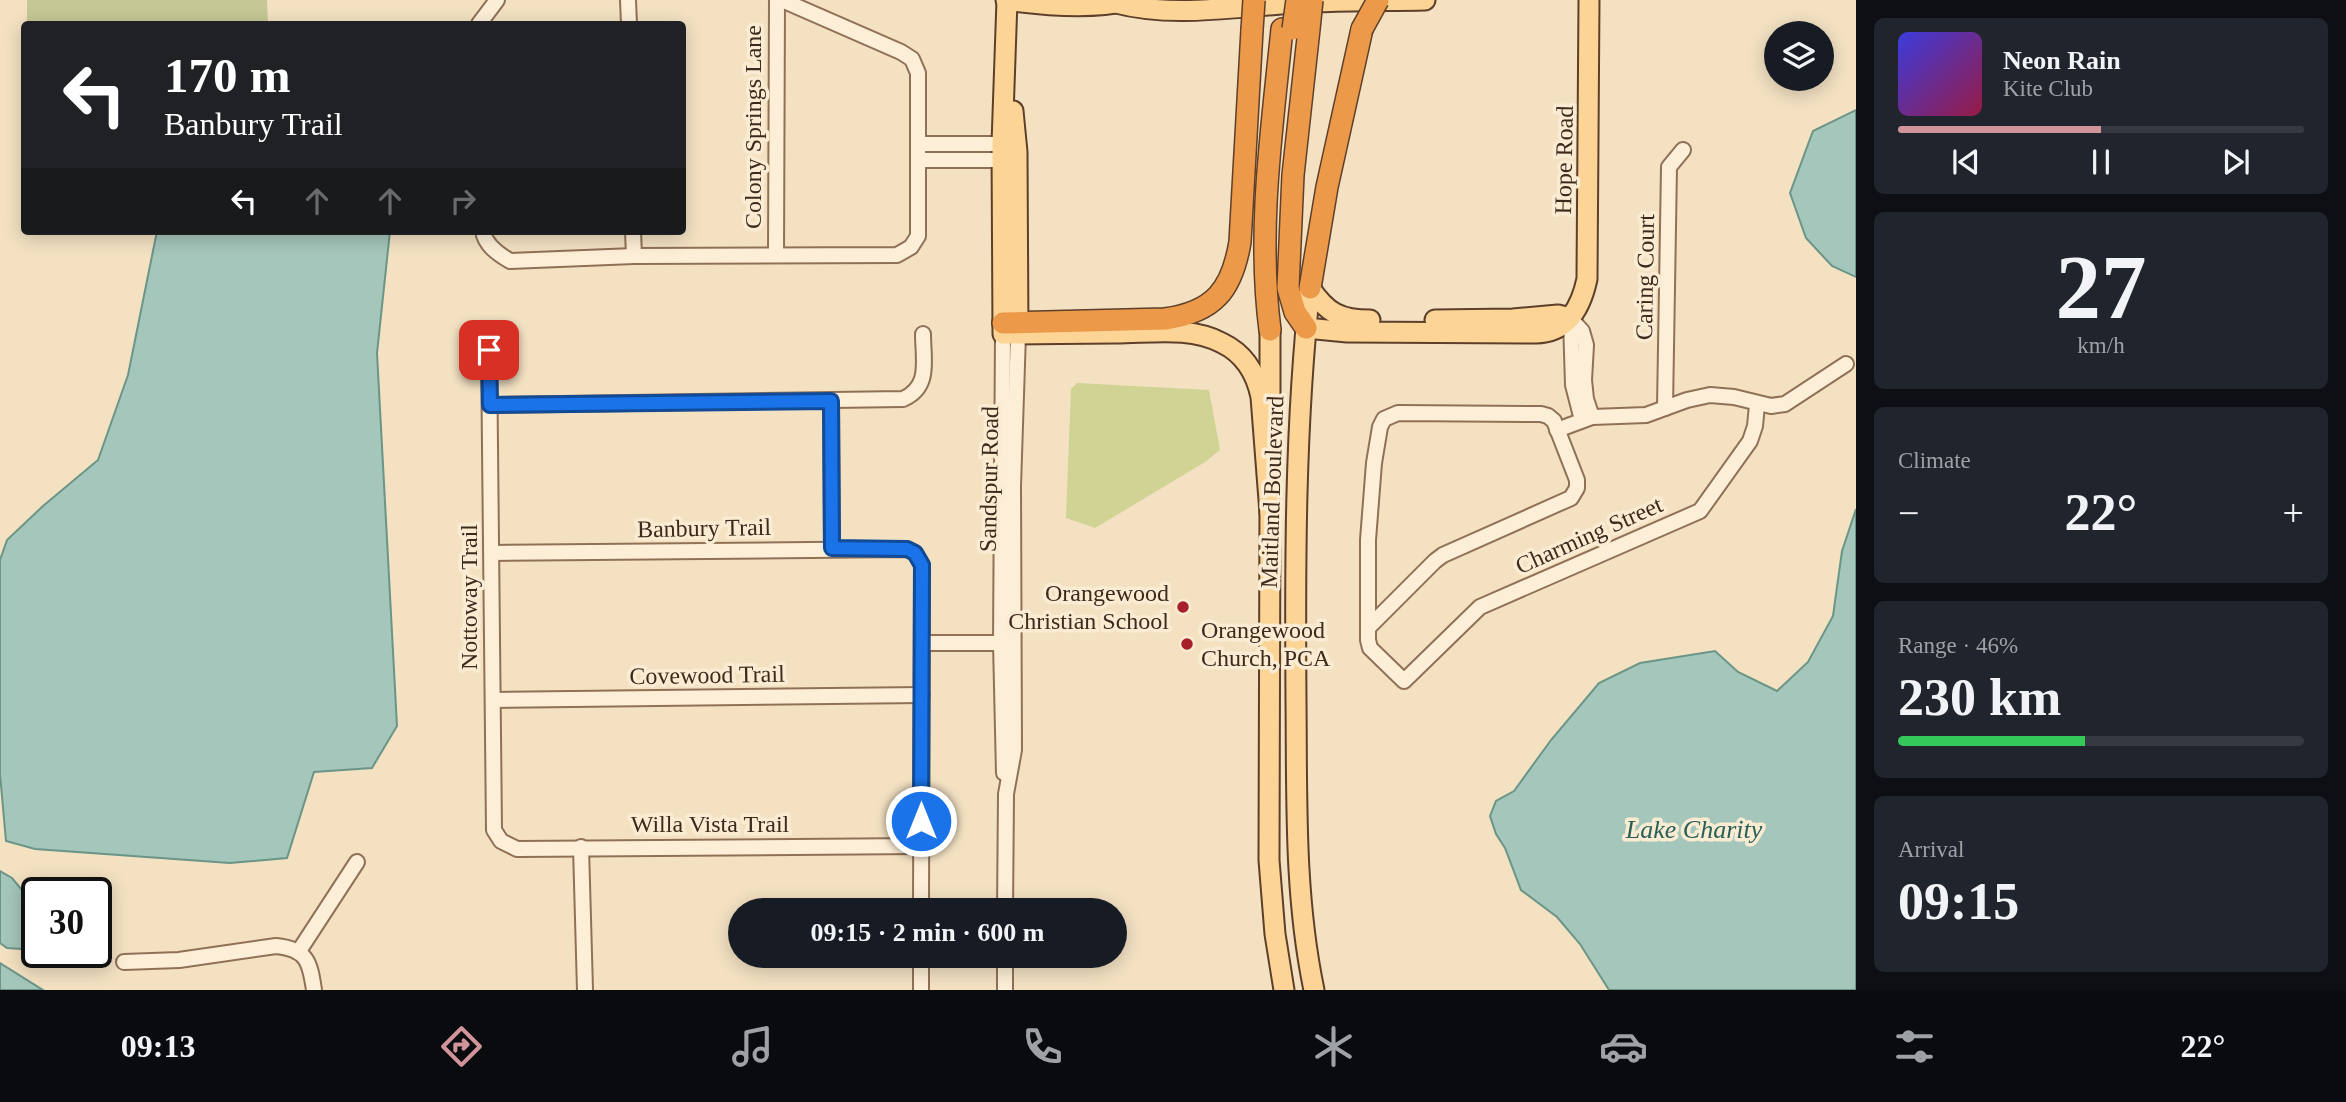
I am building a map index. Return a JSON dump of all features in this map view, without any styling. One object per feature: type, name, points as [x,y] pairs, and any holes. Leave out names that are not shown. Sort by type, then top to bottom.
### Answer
[{"type":"highway","points":[[1011,328],[1182,316],[1199,311],[1223,291],[1230,280],[1240,242],[1254,0]]},
{"type":"highway","points":[[1306,328],[1295,313],[1288,288],[1295,29],[1312,0]]},
{"type":"highway","name":"Maitland Boulevard","points":[[1310,288],[1327,187],[1367,0]]},
{"type":"highway","points":[[1362,29],[1378,0]]},
{"type":"highway","name":"Maitland Boulevard","points":[[1270,330],[1276,174],[1295,29],[1288,1]]},
{"type":"main road","points":[[1007,0],[1050,4],[1124,2],[1142,10],[1246,9],[1288,1]]},
{"type":"main road","name":"Sandspur Road","points":[[1007,0],[1011,328]]},
{"type":"main road","points":[[1254,0],[1425,0]]},
{"type":"main road","name":"Hope Road","points":[[1571,319],[1587,279],[1589,0]]},
{"type":"main road","points":[[1310,288],[1320,302],[1348,320],[1513,319],[1558,315],[1571,319]]},
{"type":"main road","name":"Maitland Boulevard","points":[[1310,288],[1295,496],[1297,811],[1301,905],[1314,990]]},
{"type":"main road","points":[[1306,328],[1346,332],[1536,334],[1560,328],[1571,319]]},
{"type":"main road","points":[[1011,328],[1202,335],[1220,341],[1236,351],[1248,364],[1258,382],[1270,513]]},
{"type":"main road","name":"Maitland Boulevard","points":[[1270,330],[1269,860],[1275,934],[1284,990]]},
{"type":"street","points":[[481,21],[497,0]]},
{"type":"street","points":[[628,0],[629,21]]},
{"type":"street","points":[[483,235],[495,251],[510,261],[634,256],[897,255],[911,247],[918,236],[918,73],[912,60],[901,52],[779,0]]},
{"type":"street","name":"Colony Springs Lane","points":[[776,255],[779,0]]},
{"type":"street","points":[[918,144],[969,144],[1007,152]]},
{"type":"street","points":[[969,144],[969,160]]},
{"type":"street","name":"Caring Court","points":[[1665,408],[1669,167],[1683,150]]},
{"type":"street","points":[[918,160],[969,160],[1007,152]]},
{"type":"street","points":[[633,235],[634,256]]},
{"type":"street","points":[[1571,319],[1573,385],[1587,419]]},
{"type":"street","name":"Sandspur Road","points":[[1007,643],[1002,485],[1011,328]]},
{"type":"street","name":"Sandspur Road","points":[[1007,643],[1013,463],[1011,328]]},
{"type":"street","points":[[490,405],[903,399],[916,394],[923,380],[923,334]]},
{"type":"street","name":"Nottoway Trail","points":[[489,350],[494,830],[500,841]]},
{"type":"street","points":[[1557,429],[1587,419],[1646,415],[1686,400],[1710,395],[1734,397],[1757,405],[1785,404],[1846,364]]},
{"type":"street","points":[[831,401],[832,548]]},
{"type":"street","name":"Charming Street","points":[[1368,628],[1370,648],[1404,681],[1479,607],[1700,511],[1751,441],[1757,405]]},
{"type":"street","points":[[1398,413],[1548,416],[1557,429],[1577,480],[1577,488],[1571,498],[1443,555],[1368,628],[1370,508],[1380,427],[1384,419],[1398,413]]},
{"type":"street","name":"Banbury Trail","points":[[492,554],[907,549],[915,553],[922,565],[922,643]]},
{"type":"street","points":[[921,898],[922,643],[1007,643],[1002,751],[1006,794],[1005,898]]},
{"type":"street","name":"Covewood Trail","points":[[493,700],[922,695]]},
{"type":"street","name":"Willa Vista Trail","points":[[500,841],[517,849],[921,846]]},
{"type":"street","points":[[582,847],[585,990]]},
{"type":"street","points":[[299,951],[357,862]]},
{"type":"street","points":[[124,962],[179,960],[276,946],[299,951],[307,960],[314,990]]},
{"type":"street","points":[[921,968],[921,990]]},
{"type":"street","points":[[991,990],[1004,990],[1005,968]]},
{"type":"green space","points":[[27,0],[267,0],[268,21],[27,21]]},
{"type":"green space","points":[[1077,383],[1209,390],[1220,450],[1205,462],[1095,528],[1066,518],[1071,389]]},
{"type":"water","points":[[1856,110],[1856,277],[1832,266],[1806,238],[1790,193],[1813,131]]},
{"type":"water","points":[[156,235],[390,235],[377,353],[397,726],[372,768],[314,772],[287,858],[230,863],[35,849],[6,841],[0,774],[0,560],[7,540],[98,460],[128,375]]},
{"type":"water","name":"Lake Charity","points":[[1856,509],[1856,990],[1609,990],[1580,944],[1557,917],[1521,890],[1490,816],[1496,801],[1514,791],[1551,740],[1599,683],[1640,663],[1715,651],[1738,672],[1777,691],[1808,662],[1833,616],[1842,551]]},
{"type":"water","points":[[0,871],[12,878],[21,889],[21,949],[7,948],[0,943]]},
{"type":"water","points":[[0,963],[43,990],[0,990]]},
{"type":"place","name":"Orangewood Christian School","points":[[1183,607]]},
{"type":"place","name":"Orangewood Church, PCA","points":[[1187,644]]},
{"type":"route","points":[[489,350],[490,405],[831,401],[832,548],[907,549],[915,553],[922,565],[921,821]]}]
